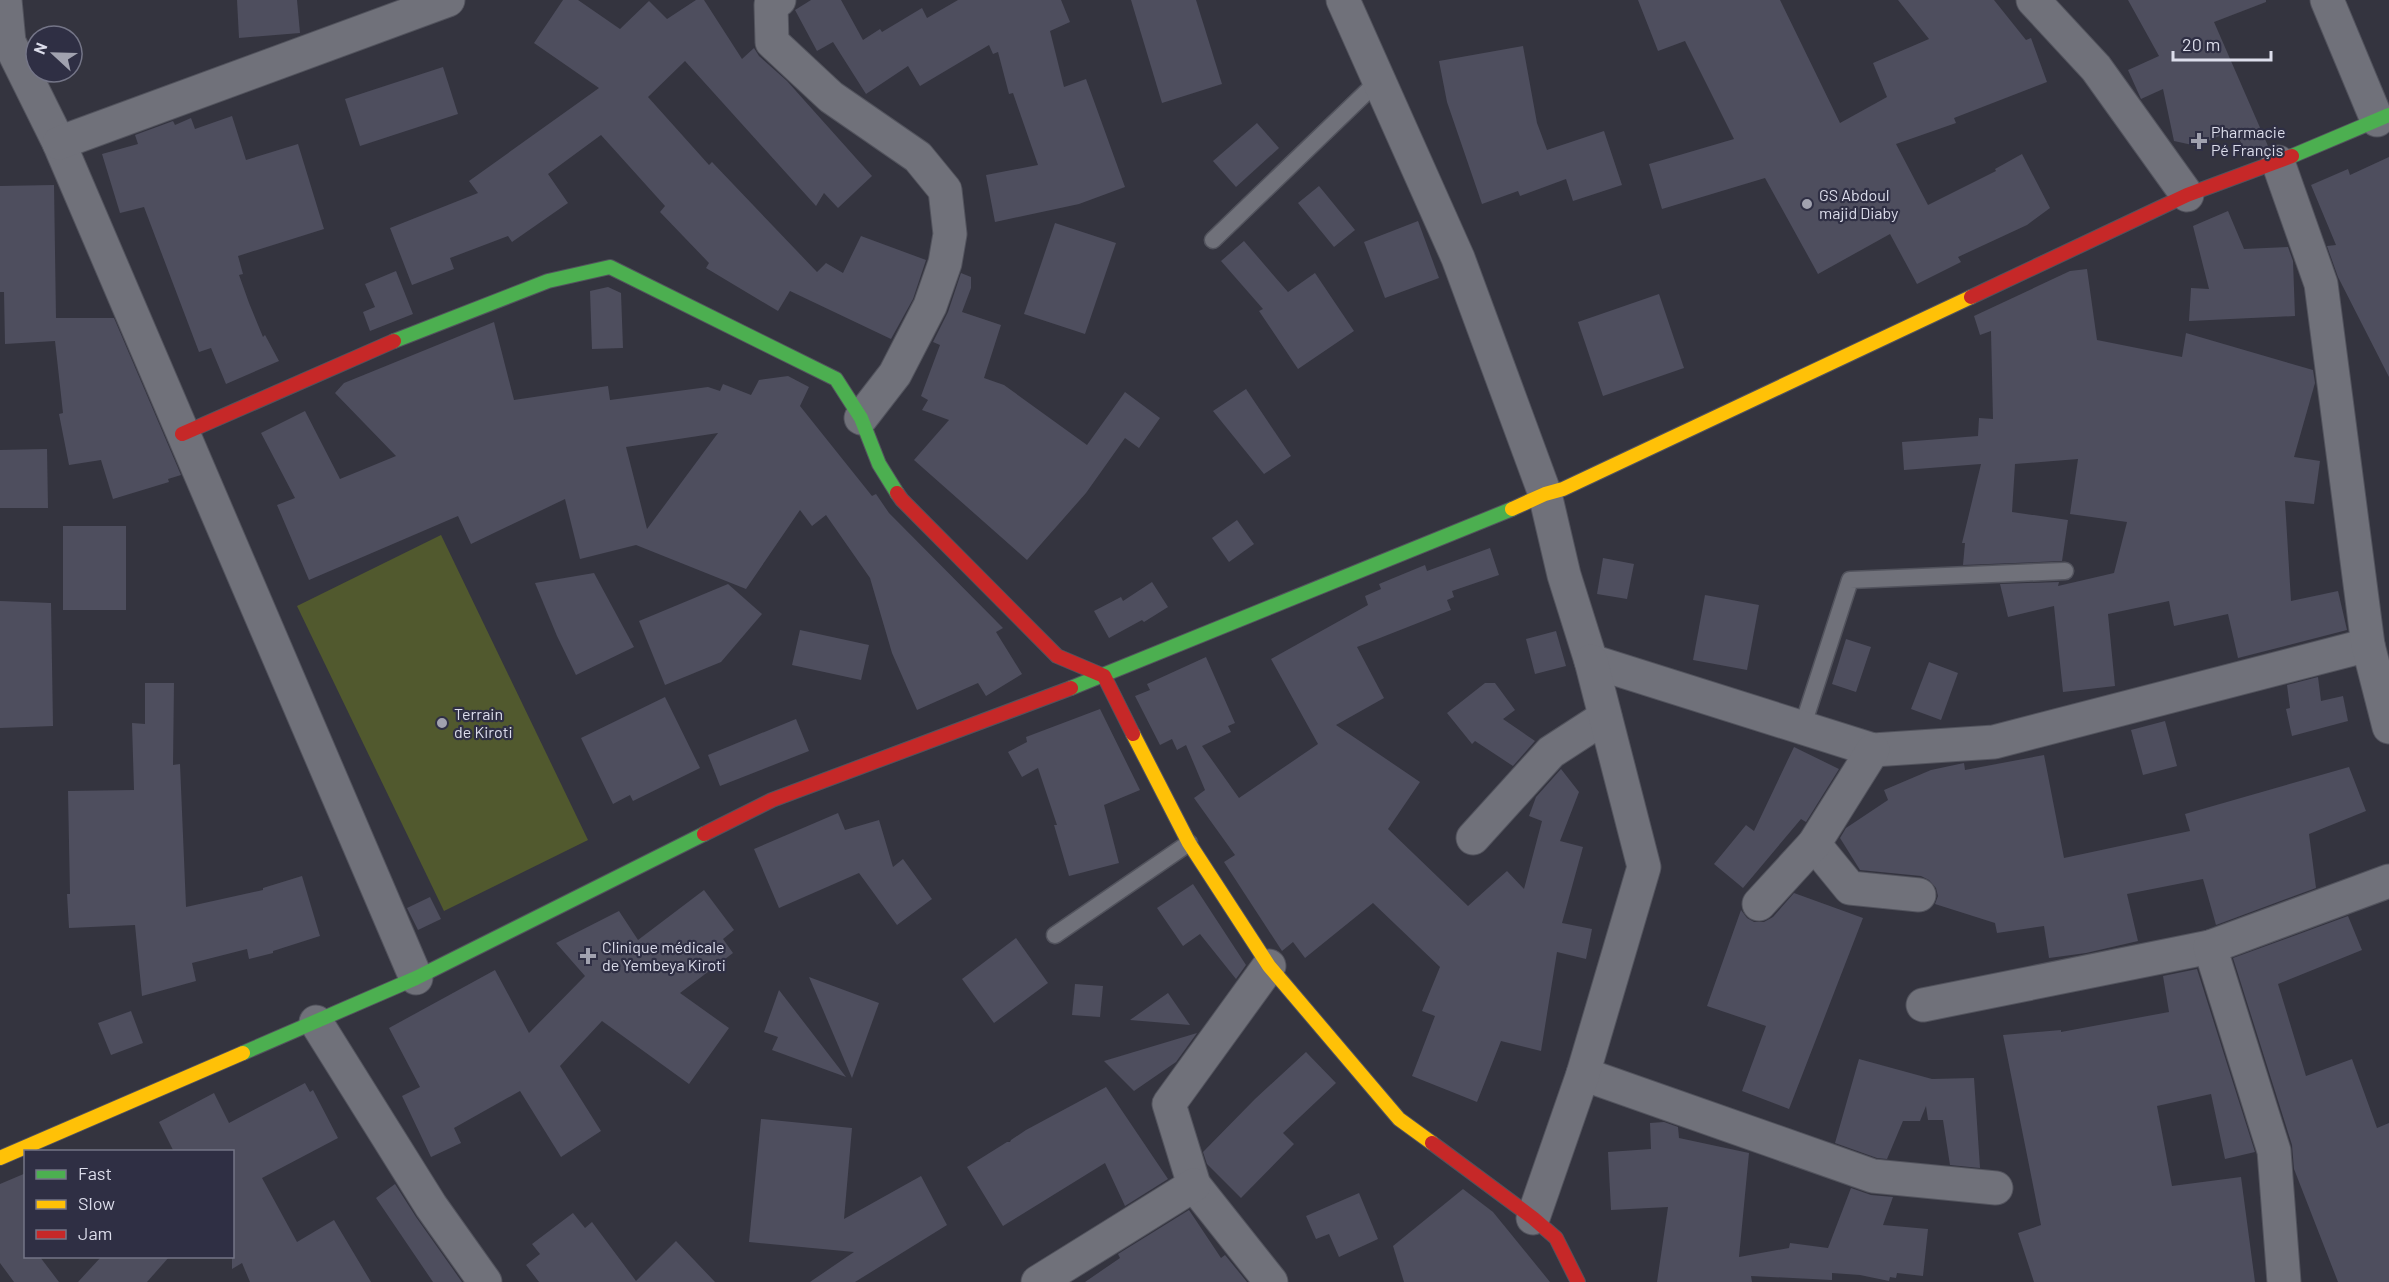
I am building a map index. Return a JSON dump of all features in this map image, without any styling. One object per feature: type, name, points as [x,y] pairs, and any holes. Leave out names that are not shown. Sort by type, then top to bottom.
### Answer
[{"type":"street","points":[[5,0],[5,43],[59,143],[416,978]]},
{"type":"street","points":[[59,143],[448,0]]},
{"type":"street","points":[[779,0],[771,5],[772,42],[831,97],[918,157],[945,190],[950,234],[945,263],[930,306],[895,374],[861,418]]},
{"type":"street","points":[[1343,0],[1458,258],[1545,494],[1564,575],[1591,661],[1644,867],[1583,1074],[1533,1218]]},
{"type":"street","points":[[2033,0],[2096,68],[2187,195]]},
{"type":"street","points":[[0,1158],[416,978],[772,800],[1104,676],[1545,494],[1563,489],[2187,195],[2278,162],[2383,118],[2327,0]]},
{"type":"street","points":[[2278,162],[2321,284],[2368,645],[2389,727]]},
{"type":"street","points":[[182,434],[385,345],[548,281],[610,267],[836,379],[861,418],[879,464],[902,500],[1057,656],[1104,676],[1189,843],[1269,966],[1399,1119],[1557,1238],[1578,1282]]},
{"type":"street","points":[[1591,661],[1873,750],[1994,742],[2368,645]]},
{"type":"street","points":[[1473,838],[1551,752],[1605,717]]},
{"type":"street","points":[[1759,904],[1814,844],[1873,750]]},
{"type":"street","points":[[1814,844],[1850,888],[1919,895]]},
{"type":"street","points":[[1923,1005],[2211,947],[2389,881]]},
{"type":"street","points":[[2211,947],[2274,1151],[2284,1282]]},
{"type":"street","points":[[1269,966],[1168,1104],[1194,1185],[1271,1282]]},
{"type":"street","points":[[316,1022],[431,1206],[484,1282]]},
{"type":"street","points":[[1583,1074],[1873,1176],[1996,1188]]},
{"type":"street","points":[[1038,1282],[1194,1185]]},
{"type":"lane","points":[[1213,240],[1378,80]]},
{"type":"lane","points":[[1802,728],[1850,580],[2065,571]]},
{"type":"lane","points":[[1055,935],[1189,843]]},
{"type":"green space","name":"Terrain de Kiroti","points":[[441,535],[588,840],[444,911],[297,606]]},
{"type":"building","points":[[237,0],[297,0],[300,33],[239,38]]},
{"type":"building","points":[[563,0],[578,0],[620,29],[649,1],[667,19],[696,0],[704,0],[742,59],[754,48],[759,56],[787,81],[872,176],[838,208],[824,193],[816,206],[685,61],[648,97],[709,165],[712,162],[817,272],[826,263],[843,273],[861,236],[926,260],[913,299],[891,339],[790,291],[778,311],[706,268],[709,263],[660,212],[665,206],[601,135],[548,174],[568,203],[512,242],[508,236],[450,258],[454,269],[412,285],[390,228],[478,193],[469,181],[599,88],[534,43]]},
{"type":"building","points":[[811,0],[841,0],[863,40],[880,29],[882,32],[922,8],[927,18],[958,0],[1061,0],[1070,22],[1050,31],[1064,87],[1086,79],[1125,187],[1079,204],[995,222],[986,175],[1038,165],[1013,93],[1009,94],[998,52],[993,54],[989,45],[920,86],[908,66],[866,94],[833,42],[817,51],[795,10]]},
{"type":"building","points":[[1131,0],[1196,0],[1222,84],[1162,103]]},
{"type":"building","points":[[1638,0],[1780,0],[1840,123],[1887,97],[1873,63],[1929,39],[1898,0],[1994,0],[2026,40],[2031,38],[2047,82],[1954,118],[1956,123],[1896,144],[1928,205],[1996,171],[1995,169],[2022,154],[2050,208],[2027,225],[1958,257],[1961,262],[1917,284],[1890,234],[1818,274],[1765,178],[1662,209],[1649,164],[1734,139],[1685,41],[1658,51]]},
{"type":"building","points":[[2128,0],[2266,0],[2266,2],[2214,22],[2268,146],[2246,154],[2235,129],[2197,146],[2174,141],[2163,89],[2141,99],[2128,70],[2159,56]]},
{"type":"building","points":[[1523,46],[1537,123],[1547,150],[1604,131],[1622,185],[1573,201],[1566,179],[1520,196],[1518,191],[1482,204],[1447,102],[1439,61]]},
{"type":"building","points":[[443,67],[458,114],[360,146],[345,99]]},
{"type":"building","points":[[232,116],[246,160],[298,144],[324,229],[238,256],[243,274],[239,275],[249,303],[263,337],[265,335],[279,361],[226,384],[211,348],[199,352],[144,207],[120,213],[102,154],[138,144],[135,135],[173,121],[175,125],[191,118],[195,129]]},
{"type":"building","points":[[1257,123],[1279,148],[1236,187],[1213,161]]},
{"type":"building","points":[[2389,157],[2389,377],[2338,277],[2327,246],[2336,245],[2311,185],[2348,169],[2350,175]]},
{"type":"building","points":[[54,185],[56,318],[114,318],[181,475],[168,479],[169,482],[113,499],[101,460],[69,465],[59,414],[63,413],[55,341],[5,344],[4,292],[0,292],[0,186]]},
{"type":"building","points":[[1319,186],[1355,230],[1334,247],[1298,203]]},
{"type":"building","points":[[2228,211],[2244,249],[2288,247],[2293,261],[2295,316],[2189,321],[2191,288],[2209,289],[2193,226]]},
{"type":"building","points":[[1418,221],[1439,278],[1385,298],[1364,242]]},
{"type":"building","points":[[1055,223],[1116,243],[1085,334],[1024,314]]},
{"type":"building","points":[[1244,241],[1288,292],[1315,273],[1354,331],[1298,369],[1259,311],[1263,309],[1221,261]]},
{"type":"building","points":[[2087,269],[2097,340],[2182,357],[2186,333],[2313,370],[2315,383],[2294,457],[2320,461],[2314,504],[2285,501],[2291,601],[2338,591],[2347,630],[2238,658],[2228,614],[2174,626],[2169,601],[2108,614],[2115,686],[2063,692],[2054,606],[2008,617],[2000,584],[2059,582],[2058,586],[2114,573],[2127,522],[2070,514],[2078,459],[2015,464],[2012,512],[2068,520],[2062,561],[1963,565],[1965,543],[1962,543],[1981,464],[1904,470],[1902,442],[1978,436],[1979,418],[1993,419],[1991,331],[1980,335],[1974,316],[2070,271]]},
{"type":"building","points":[[396,271],[413,314],[370,331],[363,312],[375,307],[365,284]]},
{"type":"building","points":[[961,273],[971,277],[971,288],[962,312],[1001,325],[984,378],[1004,385],[1087,445],[1125,392],[1160,418],[1139,448],[1125,438],[1086,493],[1027,560],[914,460],[949,420],[922,410],[928,400],[921,396],[940,345],[933,342],[948,312]]},
{"type":"building","points":[[608,287],[621,293],[623,348],[592,349],[590,291]]},
{"type":"building","points":[[1659,294],[1684,368],[1603,396],[1578,322]]},
{"type":"building","points":[[494,322],[514,400],[608,386],[610,400],[708,387],[720,391],[723,384],[751,395],[759,380],[788,376],[809,387],[800,406],[872,496],[876,494],[889,513],[1003,628],[996,632],[1022,674],[986,696],[978,683],[917,710],[892,653],[870,578],[826,515],[812,526],[800,510],[746,589],[636,545],[580,559],[565,499],[471,544],[458,516],[309,580],[277,505],[295,498],[261,433],[305,411],[340,479],[396,456],[335,393],[344,383]],"holes":[[[718,433],[647,529],[626,447]]]},
{"type":"building","points":[[1246,389],[1291,456],[1264,474],[1213,411]]},
{"type":"building","points":[[47,449],[48,508],[0,508],[0,450]]},
{"type":"building","points":[[1237,520],[1254,544],[1229,562],[1212,538]]},
{"type":"building","points":[[63,526],[126,526],[126,610],[63,610]]},
{"type":"building","points":[[1490,548],[1499,575],[1452,591],[1454,597],[1447,600],[1451,610],[1357,647],[1384,698],[1336,725],[1420,782],[1388,829],[1468,906],[1507,871],[1524,889],[1542,821],[1529,816],[1536,797],[1561,769],[1579,792],[1560,841],[1583,847],[1562,923],[1592,929],[1586,959],[1557,952],[1541,1051],[1501,1041],[1477,1102],[1412,1076],[1435,1016],[1422,1011],[1440,967],[1373,903],[1305,958],[1293,942],[1282,951],[1224,862],[1235,855],[1194,798],[1205,790],[1186,745],[1177,750],[1172,739],[1160,745],[1135,696],[1150,690],[1147,684],[1206,657],[1235,723],[1228,726],[1231,732],[1202,746],[1239,798],[1318,744],[1271,659],[1368,605],[1365,596],[1381,589],[1379,584],[1425,565],[1427,571]]},
{"type":"building","points":[[1603,558],[1634,564],[1627,599],[1597,594]]},
{"type":"building","points":[[594,573],[634,647],[576,675],[535,583]]},
{"type":"building","points":[[1152,582],[1168,607],[1144,622],[1142,620],[1109,638],[1094,611],[1121,597],[1123,601]]},
{"type":"building","points":[[728,584],[762,614],[721,662],[665,685],[639,621]]},
{"type":"building","points":[[1705,595],[1759,605],[1747,670],[1693,660]]},
{"type":"building","points":[[0,601],[51,603],[53,726],[0,728]]},
{"type":"building","points":[[800,630],[869,645],[861,680],[792,665]]},
{"type":"building","points":[[1556,631],[1566,666],[1535,674],[1526,639]]},
{"type":"building","points":[[1846,639],[1871,647],[1856,692],[1832,684]]},
{"type":"building","points":[[1929,662],[1958,673],[1941,720],[1911,709]]},
{"type":"building","points":[[2318,677],[2321,701],[2343,696],[2348,721],[2292,736],[2286,709],[2290,708],[2287,685]]},
{"type":"building","points":[[145,683],[174,683],[173,765],[180,764],[186,907],[263,890],[263,888],[302,876],[320,936],[249,959],[247,949],[192,963],[196,981],[142,996],[135,925],[69,928],[67,894],[70,894],[68,791],[134,790],[132,723],[145,724]]},
{"type":"building","points":[[1485,683],[1495,683],[1515,710],[1503,719],[1535,741],[1513,766],[1475,741],[1472,744],[1447,713]]},
{"type":"building","points":[[665,697],[700,768],[633,801],[630,795],[613,804],[581,738]]},
{"type":"building","points":[[1100,709],[1140,790],[1104,805],[1119,863],[1069,876],[1054,825],[1057,825],[1038,768],[1022,777],[1008,752],[1027,742],[1026,737]]},
{"type":"building","points":[[796,719],[809,751],[720,786],[708,755]]},
{"type":"building","points":[[2165,721],[2177,766],[2143,775],[2131,730]]},
{"type":"building","points":[[1794,747],[1839,769],[1806,822],[1801,819],[1743,888],[1714,864],[1746,825],[1754,831]]},
{"type":"building","points":[[2044,755],[2064,858],[2190,831],[2185,814],[2349,767],[2366,811],[2309,834],[2316,888],[2216,925],[2203,879],[2127,894],[2138,941],[2086,953],[2049,958],[2044,926],[1997,933],[1995,923],[1935,904],[1938,896],[1936,888],[1929,880],[1921,876],[1860,870],[1840,838],[1846,828],[1888,800],[1884,790],[1931,770],[1964,763],[1965,770]]},
{"type":"building","points":[[838,813],[845,830],[879,820],[893,867],[903,859],[932,899],[897,925],[859,873],[779,908],[754,849]]},
{"type":"building","points":[[1193,884],[1246,965],[1236,979],[1200,934],[1183,946],[1157,908]]},
{"type":"building","points":[[704,890],[734,930],[723,939],[733,953],[680,993],[729,1028],[689,1084],[602,1021],[560,1066],[601,1131],[561,1157],[520,1091],[454,1128],[461,1143],[431,1157],[402,1096],[420,1087],[389,1028],[495,970],[529,1033],[585,976],[556,943],[619,911],[638,940]]},
{"type":"building","points":[[1794,893],[1863,918],[1789,1109],[1742,1091],[1766,1026],[1707,1006],[1741,910],[1747,918],[1754,922],[1764,922],[1773,917]]},
{"type":"building","points":[[430,897],[441,919],[418,930],[407,908]]},
{"type":"building","points":[[2348,916],[2362,950],[2278,984],[2306,1076],[2352,1059],[2377,1128],[2389,1123],[2389,1282],[2338,1282],[2294,1169],[2292,1145],[2233,958]]},
{"type":"building","points":[[1016,938],[1048,983],[994,1023],[962,979]]},
{"type":"building","points":[[2197,969],[2255,1152],[2225,1159],[2211,1094],[2157,1106],[2172,1186],[2241,1177],[2255,1282],[2034,1282],[2018,1233],[2041,1225],[2003,1035],[2061,1030],[2061,1032],[2169,1012],[2163,976]]},
{"type":"building","points":[[809,977],[879,1003],[852,1078]]},
{"type":"building","points":[[1075,984],[1103,986],[1100,1017],[1072,1015]]},
{"type":"building","points":[[779,990],[846,1077],[772,1050],[778,1037],[764,1032]]},
{"type":"building","points":[[1168,993],[1190,1025],[1130,1020]]},
{"type":"building","points":[[131,1011],[143,1043],[111,1055],[98,1023]]},
{"type":"building","points":[[1197,1033],[1176,1062],[1134,1091],[1104,1061]]},
{"type":"building","points":[[1306,1052],[1336,1083],[1283,1133],[1294,1144],[1241,1198],[1207,1164],[1203,1152],[1255,1099]]},
{"type":"building","points":[[1859,1059],[1932,1079],[1974,1078],[1980,1168],[1950,1165],[1943,1120],[1928,1120],[1926,1106],[1920,1121],[1903,1121],[1887,1159],[1877,1158],[1835,1143]]},
{"type":"building","points":[[305,1083],[310,1092],[313,1090],[338,1138],[262,1178],[297,1242],[334,1220],[371,1282],[250,1282],[242,1263],[232,1269],[232,1258],[234,1258],[234,1150],[173,1150],[159,1122],[214,1093],[229,1123]]},
{"type":"building","points":[[1106,1087],[1168,1179],[1125,1206],[1105,1163],[1003,1226],[967,1167],[1026,1130]]},
{"type":"building","points":[[761,1119],[852,1128],[844,1219],[921,1176],[947,1225],[855,1282],[810,1282],[854,1252],[749,1242]]},
{"type":"building","points":[[1664,1122],[1678,1127],[1679,1138],[1749,1153],[1739,1257],[1789,1248],[1790,1243],[1828,1248],[1851,1188],[1871,1195],[1893,1197],[1883,1225],[1928,1229],[1923,1276],[1897,1273],[1896,1278],[1890,1277],[1889,1281],[1860,1275],[1832,1273],[1832,1280],[1751,1276],[1752,1282],[1657,1282],[1668,1207],[1611,1210],[1608,1152],[1651,1149],[1650,1123]]},
{"type":"building","points":[[24,1174],[24,1258],[41,1258],[59,1282],[14,1282],[0,1263],[0,1184]]},
{"type":"building","points":[[395,1184],[462,1282],[433,1282],[376,1198]]},
{"type":"building","points":[[1463,1189],[1493,1212],[1550,1282],[1404,1282],[1393,1246]]},
{"type":"building","points":[[1359,1193],[1378,1239],[1339,1257],[1329,1234],[1316,1239],[1306,1216]]},
{"type":"building","points":[[1189,1210],[1221,1258],[1225,1255],[1247,1282],[1085,1282],[1120,1258],[1118,1254]]},
{"type":"building","points":[[573,1213],[585,1228],[592,1222],[636,1281],[676,1241],[715,1282],[539,1282],[526,1265],[540,1254],[532,1244]]},
{"type":"building","points":[[100,1258],[168,1258],[147,1282],[78,1282]]},
{"type":"traffic: fast","points":[[2292,156],[2389,115]]},
{"type":"traffic: fast","points":[[394,341],[548,281],[610,267],[836,379],[861,418],[879,464],[897,493]]},
{"type":"traffic: fast","points":[[1071,688],[1512,509]]},
{"type":"traffic: fast","points":[[243,1053],[416,978],[704,834]]},
{"type":"traffic: slow","points":[[1512,509],[1545,494],[1563,489],[1971,297]]},
{"type":"traffic: slow","points":[[1133,734],[1189,843],[1269,966],[1399,1119],[1432,1143]]},
{"type":"traffic: slow","points":[[0,1158],[243,1053]]},
{"type":"traffic: jam","points":[[1971,297],[2187,195],[2292,156]]},
{"type":"traffic: jam","points":[[182,434],[394,341]]},
{"type":"traffic: jam","points":[[897,493],[1057,656],[1104,676],[1133,734]]},
{"type":"traffic: jam","points":[[704,834],[772,800],[1071,688]]},
{"type":"traffic: jam","points":[[1432,1143],[1533,1218],[1556,1238],[1578,1282]]},
{"type":"place","name":"Pharmacie Pé Françis","points":[[2199,141]]},
{"type":"place","name":"GS Abdoul majid Diaby","points":[[1807,204]]},
{"type":"place","name":"Terrain de Kiroti","points":[[442,723]]},
{"type":"place","name":"Clinique médicale de Yembeya Kiroti","points":[[588,956]]}]
